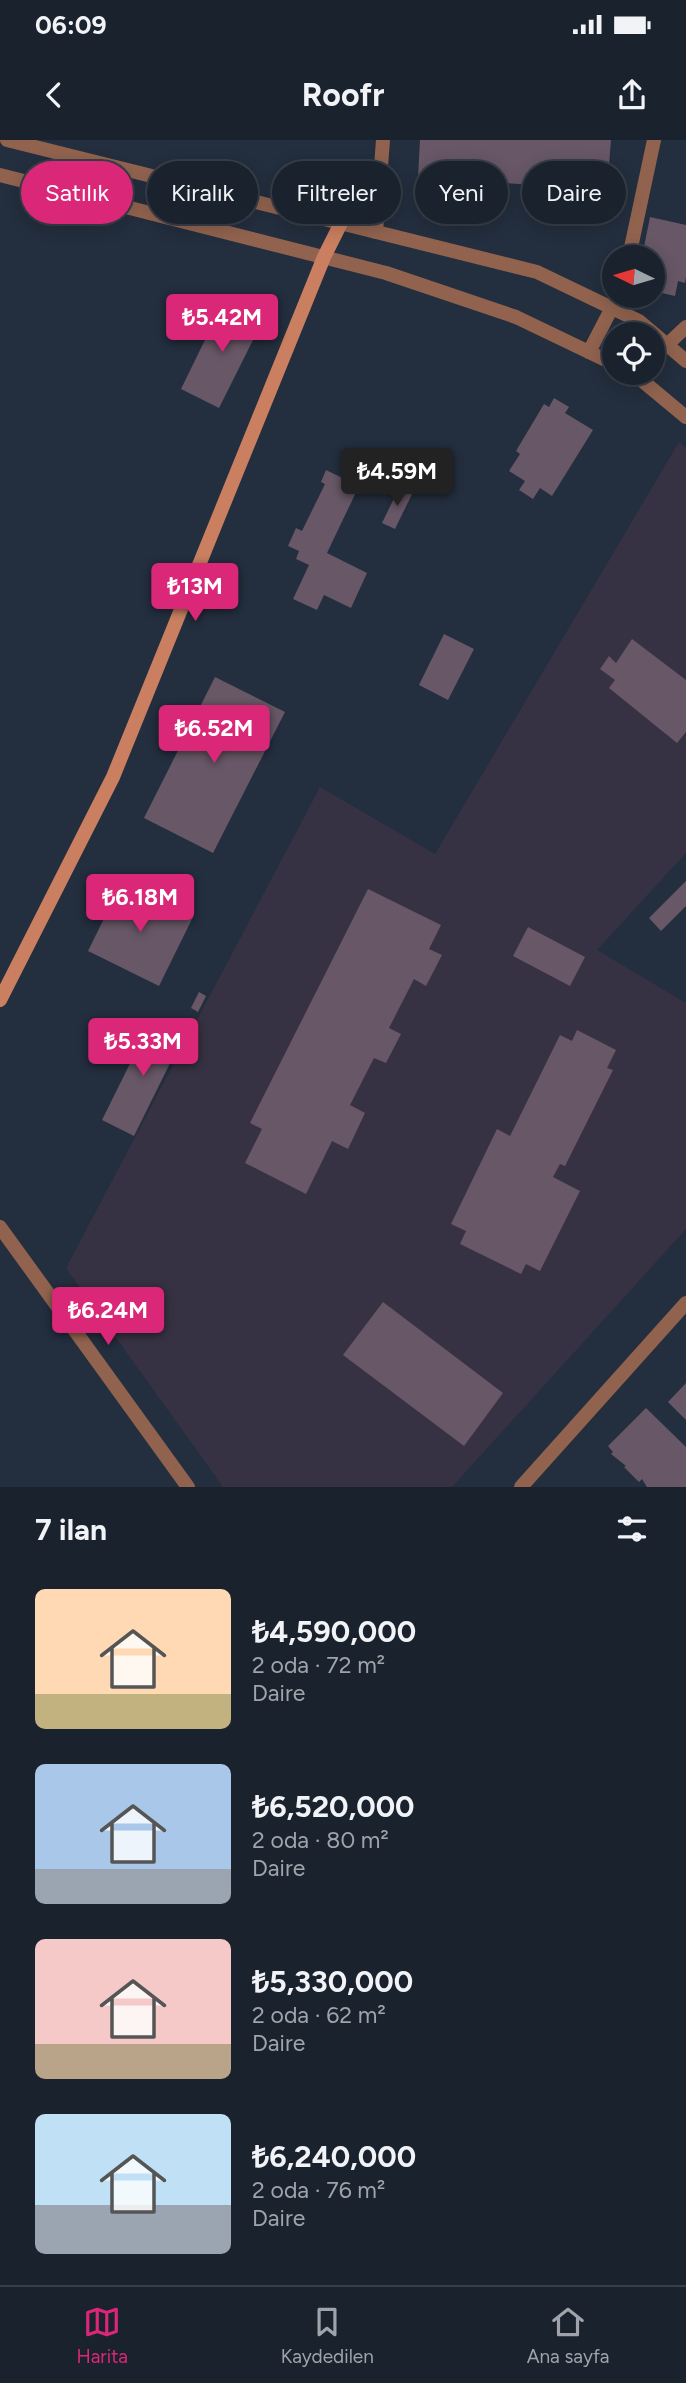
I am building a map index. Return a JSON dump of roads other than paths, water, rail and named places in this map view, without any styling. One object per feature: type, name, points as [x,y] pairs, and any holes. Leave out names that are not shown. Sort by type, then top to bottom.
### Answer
[{"type":"main road","points":[[0,1000],[113,777],[324,257],[340,224]]},
{"type":"street","points":[[7,140],[272,206]]},
{"type":"street","points":[[376,232],[383,140]]},
{"type":"street","points":[[632,245],[654,140]]},
{"type":"street","points":[[0,175],[386,273],[516,317],[602,358]]},
{"type":"street","points":[[345,224],[537,272],[602,297]]},
{"type":"street","points":[[589,352],[613,308]]},
{"type":"street","points":[[623,308],[640,322]]},
{"type":"street","points":[[686,327],[665,344],[686,361]]},
{"type":"street","points":[[651,385],[686,416]]},
{"type":"street","points":[[0,1227],[188,1487]]},
{"type":"street","points":[[522,1487],[686,1303]]}]
